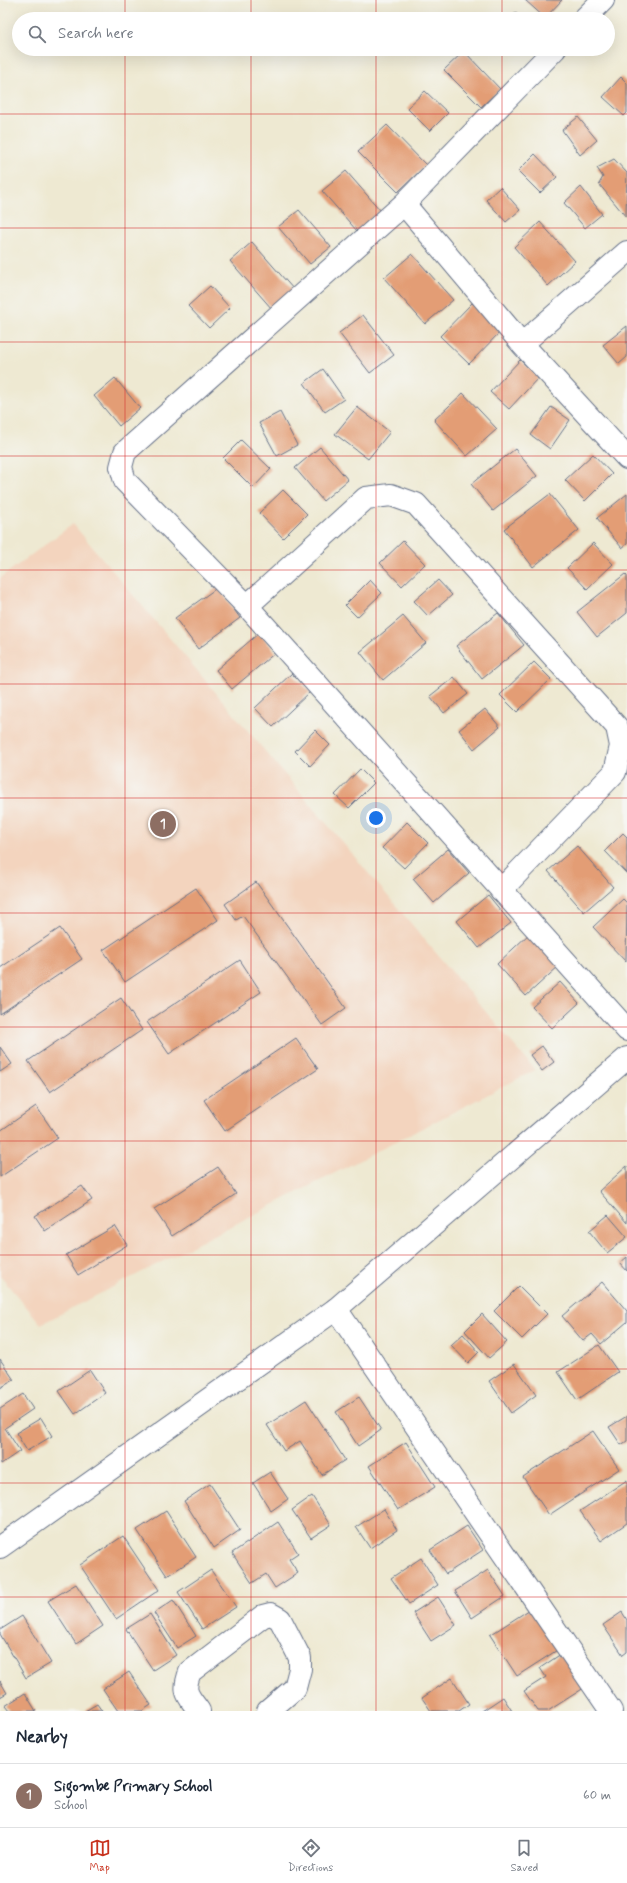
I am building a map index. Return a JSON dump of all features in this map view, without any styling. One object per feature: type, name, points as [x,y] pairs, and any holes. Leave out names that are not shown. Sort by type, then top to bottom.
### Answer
[{"type":"street","points":[[591,12],[603,0]]},
{"type":"street","points":[[548,56],[404,204],[125,452],[121,467],[125,481],[247,606],[627,1030]]},
{"type":"street","points":[[404,204],[522,344],[627,458]]},
{"type":"street","points":[[522,344],[627,252]]},
{"type":"street","points":[[247,606],[366,498],[391,495],[416,504],[611,721],[616,727],[620,746],[614,772],[501,890]]},
{"type":"street","points":[[0,1547],[336,1309],[627,1058]]},
{"type":"street","points":[[336,1309],[611,1711]]},
{"type":"street","points":[[200,1711],[186,1692],[186,1682],[190,1672],[263,1616],[271,1614],[280,1619],[300,1658],[300,1669],[295,1688],[268,1711]]},
{"type":"shaded area","points":[[73,524],[535,1070],[41,1324],[0,1276],[0,578]]},
{"type":"building","points":[[525,0],[562,0],[551,12],[538,12]]},
{"type":"building","points":[[459,56],[469,56],[500,89],[481,107],[444,70]]},
{"type":"building","points":[[621,77],[627,83],[627,113],[624,116],[603,97]]},
{"type":"building","points":[[425,91],[448,113],[430,131],[407,108]]},
{"type":"building","points":[[578,117],[597,140],[580,155],[562,130]]},
{"type":"building","points":[[387,125],[426,165],[398,192],[358,152]]},
{"type":"building","points":[[535,154],[557,177],[540,193],[518,171]]},
{"type":"building","points":[[614,159],[627,173],[626,217],[599,184],[603,177],[597,168]]},
{"type":"building","points":[[346,171],[381,211],[357,231],[322,191]]},
{"type":"building","points":[[500,187],[520,210],[506,222],[486,200]]},
{"type":"building","points":[[581,187],[602,214],[585,228],[564,203]]},
{"type":"building","points":[[299,210],[331,247],[310,264],[278,227]]},
{"type":"building","points":[[540,222],[575,261],[548,286],[514,247]]},
{"type":"building","points":[[252,242],[294,290],[272,309],[230,261]]},
{"type":"building","points":[[412,254],[453,300],[425,324],[384,278]]},
{"type":"building","points":[[210,286],[230,308],[209,328],[188,306]]},
{"type":"building","points":[[472,303],[502,330],[469,364],[440,336]]},
{"type":"building","points":[[363,315],[394,355],[370,373],[339,333]]},
{"type":"building","points":[[627,326],[627,357],[619,364],[603,345]]},
{"type":"building","points":[[520,360],[539,377],[509,409],[490,392]]},
{"type":"building","points":[[323,369],[344,399],[325,412],[304,383]]},
{"type":"building","points":[[115,378],[140,408],[119,426],[94,396]]},
{"type":"building","points":[[463,393],[497,429],[467,456],[434,420]]},
{"type":"building","points":[[357,407],[390,432],[368,459],[335,434]]},
{"type":"building","points":[[551,407],[570,420],[550,449],[531,435]]},
{"type":"building","points":[[280,412],[297,445],[277,456],[259,423]]},
{"type":"building","points":[[241,440],[271,469],[253,488],[223,458]]},
{"type":"building","points":[[320,447],[348,480],[323,501],[295,468]]},
{"type":"building","points":[[515,449],[537,476],[493,511],[471,484]]},
{"type":"building","points":[[593,454],[612,474],[585,501],[565,480]]},
{"type":"building","points":[[283,490],[307,514],[283,538],[259,513]]},
{"type":"building","points":[[550,494],[579,530],[533,567],[504,529]]},
{"type":"building","points":[[627,494],[627,544],[622,548],[597,518]]},
{"type":"building","points":[[403,541],[425,564],[402,586],[380,563]]},
{"type":"building","points":[[593,543],[613,564],[587,589],[567,568]]},
{"type":"building","points":[[625,574],[627,576],[627,613],[597,637],[577,612]]},
{"type":"building","points":[[370,580],[382,593],[357,617],[345,605]]},
{"type":"building","points":[[438,580],[452,595],[428,616],[414,601]]},
{"type":"building","points":[[218,587],[240,618],[198,649],[175,618]]},
{"type":"building","points":[[498,613],[524,645],[482,679],[456,646]]},
{"type":"building","points":[[403,616],[426,643],[383,680],[360,652]]},
{"type":"building","points":[[259,633],[276,652],[232,689],[216,670]]},
{"type":"building","points":[[534,662],[551,679],[517,712],[500,695]]},
{"type":"building","points":[[292,673],[310,692],[273,727],[255,708]]},
{"type":"building","points":[[454,677],[468,694],[444,713],[430,696]]},
{"type":"building","points":[[485,709],[500,727],[474,749],[459,730]]},
{"type":"building","points":[[315,730],[330,745],[310,766],[295,751]]},
{"type":"building","points":[[360,769],[374,783],[349,808],[335,795]]},
{"type":"building","points":[[407,822],[428,843],[404,868],[382,848]]},
{"type":"building","points":[[623,833],[627,837],[627,874],[605,851]]},
{"type":"building","points":[[577,846],[613,887],[584,912],[548,871]]},
{"type":"building","points":[[448,849],[469,873],[434,903],[413,879]]},
{"type":"building","points":[[256,882],[346,1008],[322,1025],[243,916],[236,920],[225,904]]},
{"type":"building","points":[[196,888],[218,920],[125,982],[103,950]]},
{"type":"building","points":[[488,895],[511,923],[479,948],[457,921]]},
{"type":"building","points":[[623,899],[627,903],[626,962],[593,927]]},
{"type":"building","points":[[60,928],[82,959],[0,1014],[0,968]]},
{"type":"building","points":[[530,933],[560,965],[526,996],[497,964]]},
{"type":"building","points":[[240,960],[261,992],[169,1054],[147,1022]]},
{"type":"building","points":[[560,982],[579,1003],[552,1028],[532,1007]]},
{"type":"building","points":[[121,998],[142,1030],[50,1092],[28,1061]]},
{"type":"building","points":[[296,1038],[318,1069],[225,1131],[204,1100]]},
{"type":"building","points":[[542,1046],[554,1062],[542,1071],[530,1055]]},
{"type":"building","points":[[0,1047],[12,1064],[0,1072]]},
{"type":"building","points":[[36,1106],[58,1138],[0,1177],[0,1131]]},
{"type":"building","points":[[627,1166],[627,1223],[599,1191]]},
{"type":"building","points":[[218,1167],[236,1194],[172,1236],[154,1209]]},
{"type":"building","points":[[82,1186],[92,1200],[45,1231],[35,1216]]},
{"type":"building","points":[[608,1215],[627,1237],[607,1253],[589,1231]]},
{"type":"building","points":[[115,1226],[127,1245],[78,1275],[66,1255]]},
{"type":"building","points":[[627,1257],[627,1271],[620,1263]]},
{"type":"building","points":[[602,1282],[627,1311],[627,1322],[601,1344],[592,1334],[583,1341],[562,1316]]},
{"type":"building","points":[[519,1286],[547,1314],[522,1339],[494,1311]]},
{"type":"building","points":[[482,1314],[507,1342],[489,1358],[465,1331]]},
{"type":"building","points":[[463,1334],[479,1352],[468,1363],[451,1345]]},
{"type":"building","points":[[599,1345],[618,1372],[577,1400],[558,1372]]},
{"type":"building","points":[[0,1359],[14,1380],[0,1388]]},
{"type":"building","points":[[514,1364],[536,1395],[511,1413],[489,1381]]},
{"type":"building","points":[[90,1370],[105,1393],[75,1414],[59,1391]]},
{"type":"building","points":[[23,1394],[33,1409],[5,1428],[20,1451],[1,1464],[0,1409]]},
{"type":"building","points":[[359,1397],[381,1430],[358,1446],[336,1412]]},
{"type":"building","points":[[306,1400],[345,1460],[322,1475],[300,1441],[284,1451],[267,1425]]},
{"type":"building","points":[[627,1416],[627,1441],[621,1445],[609,1427]]},
{"type":"building","points":[[41,1418],[52,1436],[27,1451],[16,1433]]},
{"type":"building","points":[[593,1431],[619,1469],[549,1515],[523,1477]]},
{"type":"building","points":[[406,1442],[435,1487],[398,1510],[369,1466]]},
{"type":"building","points":[[270,1472],[288,1499],[271,1511],[253,1483]]},
{"type":"building","points":[[627,1480],[627,1523],[601,1541],[580,1511]]},
{"type":"building","points":[[210,1484],[240,1530],[214,1548],[184,1501]]},
{"type":"building","points":[[312,1496],[331,1525],[311,1538],[292,1510]]},
{"type":"building","points":[[384,1509],[397,1530],[370,1548],[356,1527]]},
{"type":"building","points":[[166,1511],[196,1557],[167,1576],[137,1530]]},
{"type":"building","points":[[278,1522],[298,1553],[289,1559],[298,1573],[275,1588],[266,1574],[252,1583],[232,1553]]},
{"type":"building","points":[[467,1526],[483,1550],[446,1574],[430,1550]]},
{"type":"building","points":[[123,1536],[159,1590],[116,1619],[80,1565]]},
{"type":"building","points":[[421,1558],[438,1585],[409,1604],[391,1578]]},
{"type":"building","points":[[211,1570],[236,1607],[202,1629],[178,1592]]},
{"type":"building","points":[[488,1570],[505,1596],[472,1618],[455,1591]]},
{"type":"building","points":[[76,1584],[103,1626],[76,1644],[48,1601]]},
{"type":"building","points":[[438,1597],[456,1625],[431,1641],[413,1613]]},
{"type":"building","points":[[173,1600],[196,1636],[177,1648],[154,1613]]},
{"type":"building","points":[[535,1606],[562,1647],[517,1676],[490,1635]]},
{"type":"building","points":[[622,1612],[627,1620],[627,1652],[623,1655],[603,1625]]},
{"type":"building","points":[[150,1614],[176,1655],[153,1670],[126,1629]]},
{"type":"building","points":[[22,1616],[51,1663],[26,1678],[0,1634],[0,1630]]},
{"type":"building","points":[[564,1652],[587,1686],[548,1711],[538,1711],[524,1691],[546,1677],[540,1668]]},
{"type":"building","points":[[129,1672],[151,1705],[142,1711],[118,1711],[103,1689]]},
{"type":"building","points":[[452,1678],[469,1704],[459,1711],[431,1711],[422,1698]]},
{"type":"building","points":[[0,1681],[7,1693],[0,1697]]},
{"type":"building","points":[[25,1693],[36,1711],[9,1711],[5,1706]]},
{"type":"building","points":[[503,1697],[512,1711],[482,1711]]},
{"type":"building","points":[[97,1704],[102,1711],[85,1711]]},
{"type":"place","name":"Sigombe Primary School","points":[[163,824]]}]
